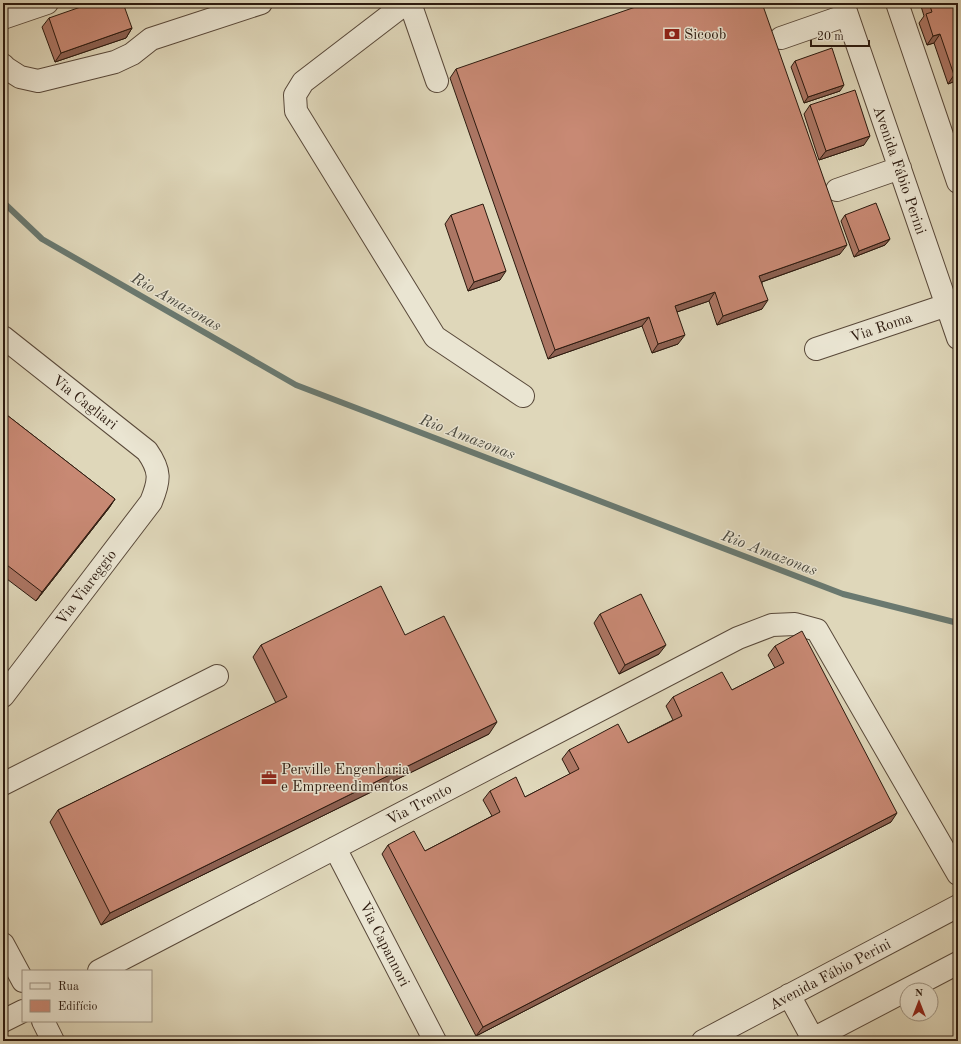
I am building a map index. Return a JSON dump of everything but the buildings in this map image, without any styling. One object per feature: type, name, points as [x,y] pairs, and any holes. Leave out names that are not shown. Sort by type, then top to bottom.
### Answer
[{"type":"street","points":[[3,18],[47,3]]},
{"type":"street","points":[[3,65],[20,77],[38,81],[114,62],[132,54],[151,39],[260,3]]},
{"type":"street","points":[[406,3],[303,82],[295,95],[296,111],[435,337],[523,396]]},
{"type":"street","points":[[410,3],[437,81]]},
{"type":"street","points":[[897,3],[958,182]]},
{"type":"street","points":[[781,38],[845,9]]},
{"type":"street","name":"Avenida Fábio Perini","points":[[845,9],[958,338]]},
{"type":"street","points":[[837,190],[900,168]]},
{"type":"street","name":"Via Roma","points":[[816,349],[947,305]]},
{"type":"street","name":"Via Cagliari","points":[[3,337],[147,451],[155,462],[158,474]]},
{"type":"street","name":"Via Viareggio","points":[[3,696],[151,502],[157,488],[158,474]]},
{"type":"street","name":"Via Trento","points":[[101,970],[738,638],[772,625],[795,624],[817,630],[958,874]]},
{"type":"street","points":[[3,784],[217,676]]},
{"type":"street","name":"Via Capannori","points":[[335,848],[435,1041]]},
{"type":"street","name":"Avenida Fábio Perini","points":[[703,1041],[958,906]]},
{"type":"street","points":[[3,944],[22,979]]},
{"type":"street","points":[[789,995],[812,1040],[958,963]]},
{"type":"street","points":[[3,1021],[22,1012]]},
{"type":"street","points":[[44,1022],[53,1041]]},
{"type":"waterway","name":"Rio Amazonas","points":[[3,202],[42,239],[296,385],[843,594],[958,623]]},
{"type":"place","name":"Sicoob","points":[[672,34]]},
{"type":"place","name":"Perville Engenharia e Empreendimentos","points":[[269,778]]}]
